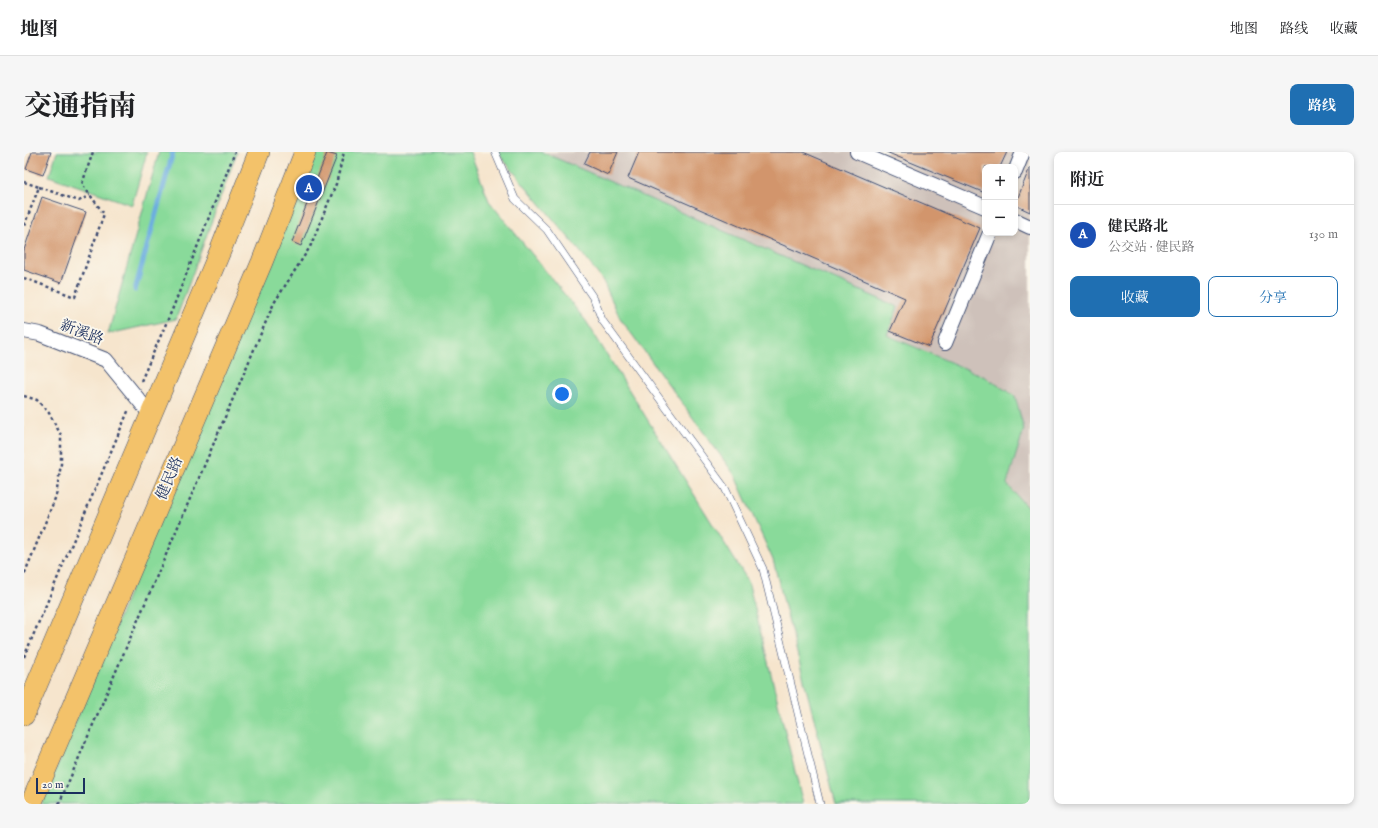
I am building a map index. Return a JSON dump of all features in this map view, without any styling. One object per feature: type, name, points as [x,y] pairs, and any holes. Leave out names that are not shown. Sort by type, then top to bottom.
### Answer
[{"type":"main road","points":[[24,715],[221,249],[259,152]]},
{"type":"main road","name":"健民路","points":[[30,804],[262,262],[305,152]]},
{"type":"street","points":[[857,152],[982,206]]},
{"type":"street","points":[[1018,164],[1023,152]]},
{"type":"street","points":[[1018,221],[1030,226]]},
{"type":"street","points":[[946,343],[989,236]]},
{"type":"street","name":"新溪路","points":[[24,331],[40,334],[106,360],[151,415]]},
{"type":"lane","points":[[495,152],[516,200],[547,230],[594,298],[602,320],[725,488],[763,569],[820,804]]},
{"type":"path","points":[[24,278],[75,297],[104,214],[82,184],[93,152]]},
{"type":"path","points":[[59,804],[274,303],[310,247],[336,184],[344,152]]},
{"type":"path","points":[[24,182],[79,201],[90,195]]},
{"type":"path","points":[[24,226],[39,187]]},
{"type":"path","points":[[24,396],[37,400],[50,413],[61,435],[61,464],[56,496],[24,575]]},
{"type":"shaded area","points":[[542,152],[1030,152],[1030,511],[1008,484],[1024,429],[1015,395],[986,377],[887,334],[898,307]]},
{"type":"green space","points":[[57,152],[147,152],[132,205],[49,176]]},
{"type":"green space","points":[[159,152],[237,152],[176,319],[108,334]]},
{"type":"green space","points":[[313,152],[470,152],[489,201],[586,321],[748,581],[803,804],[41,804]]},
{"type":"green space","points":[[497,152],[542,152],[898,307],[887,335],[985,377],[1015,396],[1024,429],[1007,484],[1030,511],[1030,804],[836,804],[773,560],[734,474],[620,318],[603,281]]},
{"type":"building","points":[[32,152],[51,152],[43,175],[26,169]]},
{"type":"building","points":[[590,152],[618,152],[608,175],[584,164]]},
{"type":"building","points":[[639,152],[803,152],[980,228],[929,347],[890,331],[905,298],[628,178]]},
{"type":"building","points":[[886,152],[1007,152],[1001,164],[982,164],[982,192]]},
{"type":"building","points":[[327,153],[337,156],[301,246],[292,242]]},
{"type":"building","points":[[1030,167],[1030,212],[1018,206],[1018,197]]},
{"type":"building","points":[[42,197],[86,212],[61,283],[24,270],[24,250]]},
{"type":"waterway","points":[[135,290],[173,152]]},
{"type":"place","name":"健民路北","points":[[309,188]]}]
